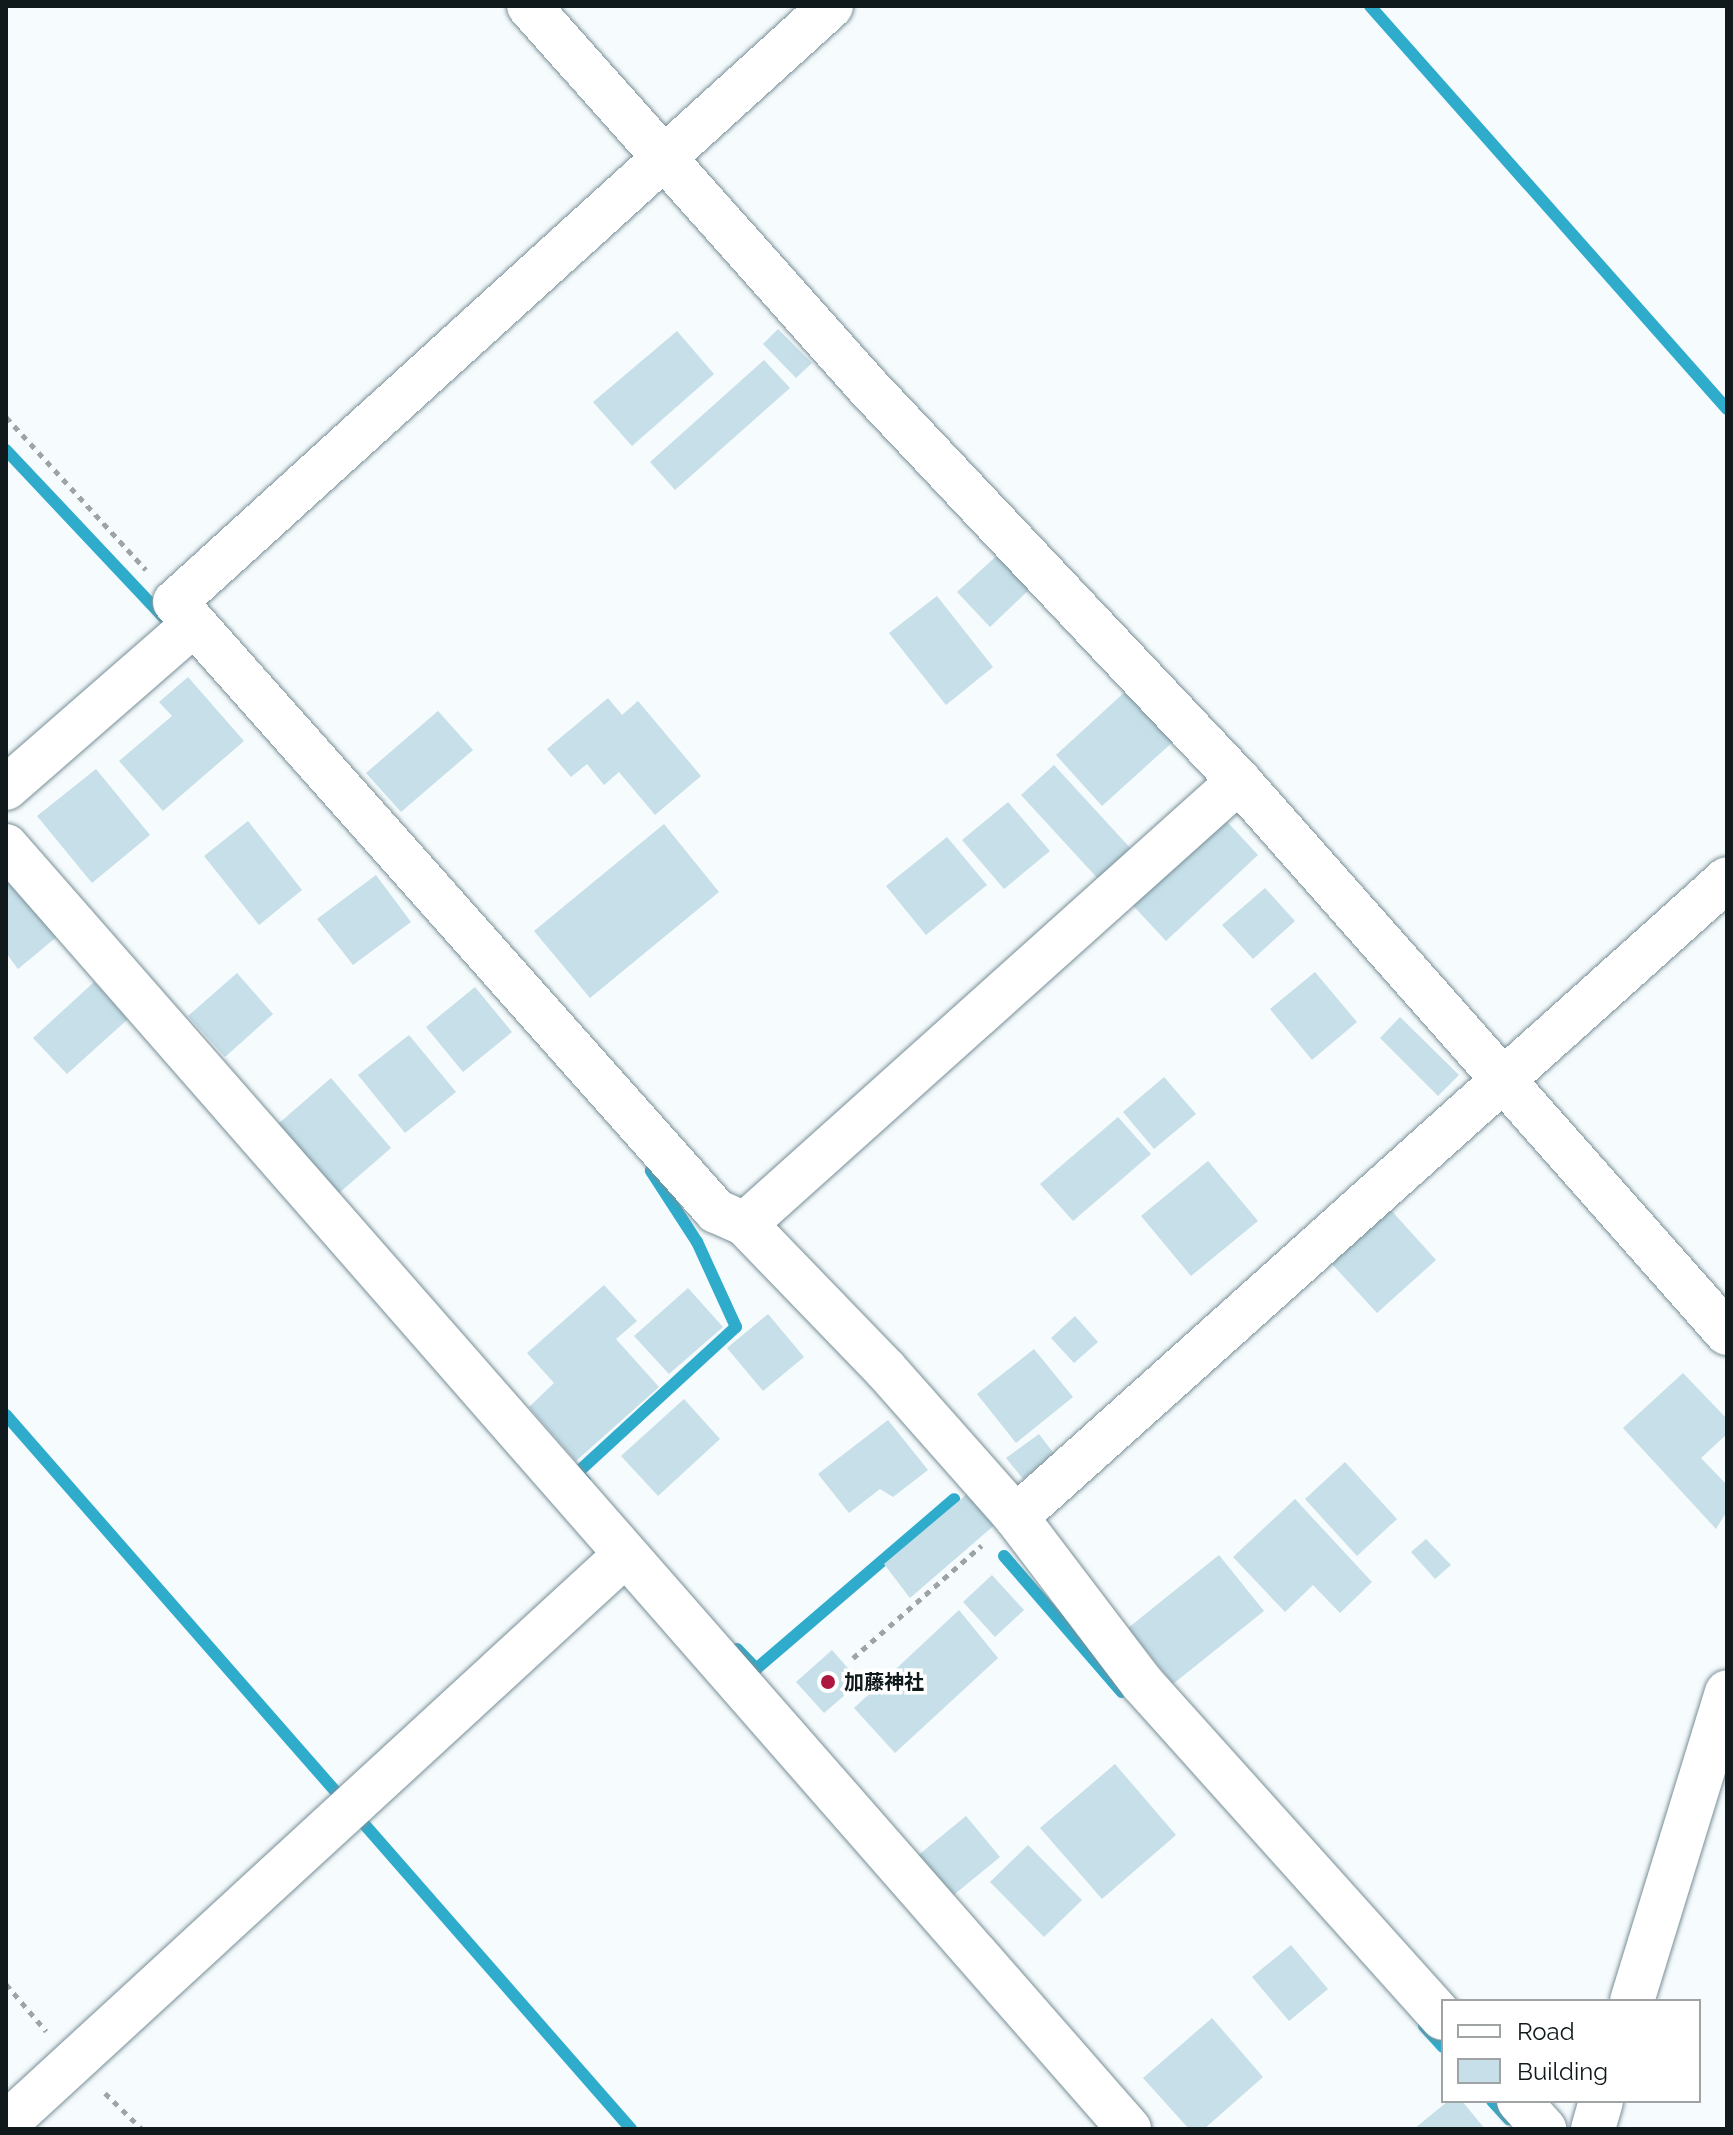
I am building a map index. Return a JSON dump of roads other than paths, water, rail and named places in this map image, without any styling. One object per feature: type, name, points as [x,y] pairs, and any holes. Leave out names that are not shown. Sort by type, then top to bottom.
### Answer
[{"type":"street","points":[[529,6],[665,154],[868,387],[1239,781],[1499,1080],[1727,1333]]},
{"type":"street","points":[[6,788],[183,624],[665,154],[831,6]]},
{"type":"street","points":[[183,624],[716,1211],[745,1224],[1016,1517],[1142,1683],[1441,2016]]},
{"type":"street","points":[[745,1224],[1239,781]]},
{"type":"street","points":[[6,846],[1129,2129]]},
{"type":"street","points":[[1016,1517],[1499,1080],[1727,879]]},
{"type":"street","points":[[6,2124],[625,1555]]},
{"type":"street","points":[[1633,1999],[1727,1692]]},
{"type":"street","points":[[1521,2103],[1544,2129]]},
{"type":"street","points":[[1593,2129],[1600,2103]]},
{"type":"waterway","points":[[1370,6],[1727,409]]},
{"type":"waterway","points":[[6,450],[166,620]]},
{"type":"waterway","points":[[585,1481],[577,1473],[736,1327],[697,1242],[651,1171]]},
{"type":"waterway","points":[[6,1415],[631,2129]]},
{"type":"waterway","points":[[737,1649],[756,1669],[954,1499]]},
{"type":"waterway","points":[[1004,1556],[1122,1692]]},
{"type":"waterway","points":[[1424,2026],[1441,2045]]},
{"type":"waterway","points":[[1494,2103],[1509,2119]]},
{"type":"place","name":"加藤神社","points":[[828,1682]]}]
